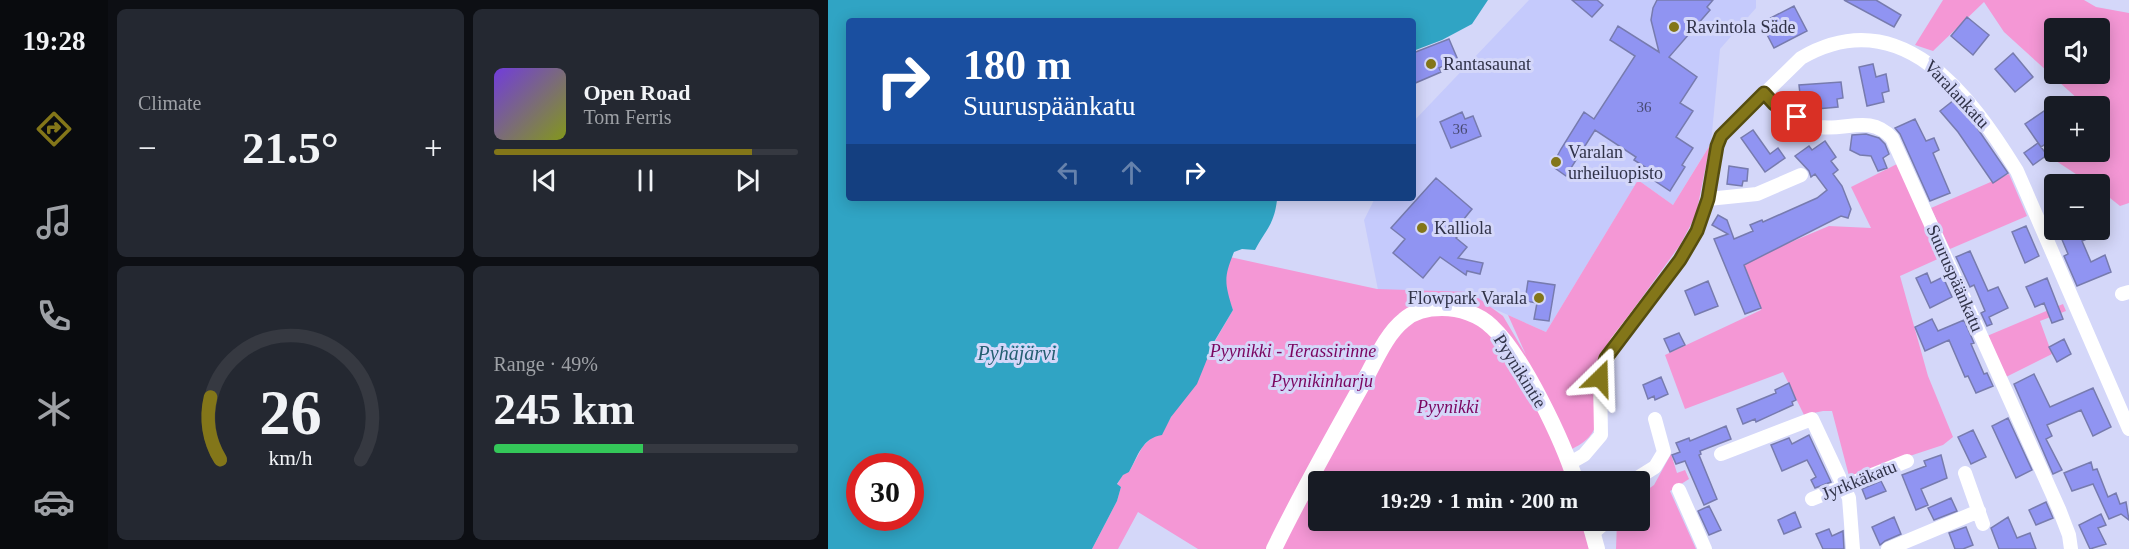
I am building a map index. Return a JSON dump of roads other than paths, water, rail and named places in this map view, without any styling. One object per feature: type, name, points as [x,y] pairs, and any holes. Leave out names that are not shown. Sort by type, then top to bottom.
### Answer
[{"type":"street","name":"Varalankatu","points":[[1570,463],[1584,455],[1601,435],[1600,378],[1606,358],[1689,246],[1704,216],[1717,146],[1721,136],[1801,58],[1816,48],[1853,38],[1890,42],[1908,48],[1938,70],[1993,132],[2017,171],[2129,429]]},
{"type":"street","name":"Suuruspäänkatu","points":[[1764,93],[1784,111],[1810,124],[1825,127],[1868,124],[1886,132],[1892,138],[2059,509],[2069,535],[2071,549]]},
{"type":"street","points":[[1708,199],[1757,194],[1801,175]]},
{"type":"street","name":"Pyynikintie","points":[[1274,549],[1314,468],[1389,338],[1405,318],[1427,309],[1448,308],[1464,311],[1492,327],[1514,354],[1573,471]]},
{"type":"street","points":[[1649,471],[1655,467],[1664,452],[1655,419]]},
{"type":"street","points":[[1721,454],[1812,419],[1849,498],[1853,549]]},
{"type":"street","name":"Jyrkkäkatu","points":[[1812,499],[1907,461]]},
{"type":"street","points":[[1888,549],[1981,518],[1965,473]]},
{"type":"street","points":[[1679,490],[1705,549]]},
{"type":"water","name":"Pyhäjärvi","points":[[828,0],[1488,0],[1472,24],[1442,40],[1416,50],[1416,18],[846,18],[846,201],[1277,201],[1272,221],[1255,250],[1242,249],[1234,252],[1226,280],[1233,310],[1214,342],[1197,384],[1171,417],[1162,435],[1145,444],[1129,472],[1123,475],[1117,484],[1121,487],[1117,501],[1092,549],[828,549]]},
{"type":"place","name":"Ravintola Säde","points":[[1674,27]]},
{"type":"place","name":"Rantasaunat","points":[[1431,64]]},
{"type":"place","name":"Varalan urheiluopisto","points":[[1556,162]]},
{"type":"place","name":"Kalliola","points":[[1422,228]]},
{"type":"place","name":"Flowpark Varala","points":[[1539,298]]},
{"type":"park label","name":"Pyynikki - Terassirinne","points":[[1293,351]]},
{"type":"park label","name":"Pyynikinharju","points":[[1322,381]]},
{"type":"park label","name":"Pyynikki","points":[[1448,407]]}]
